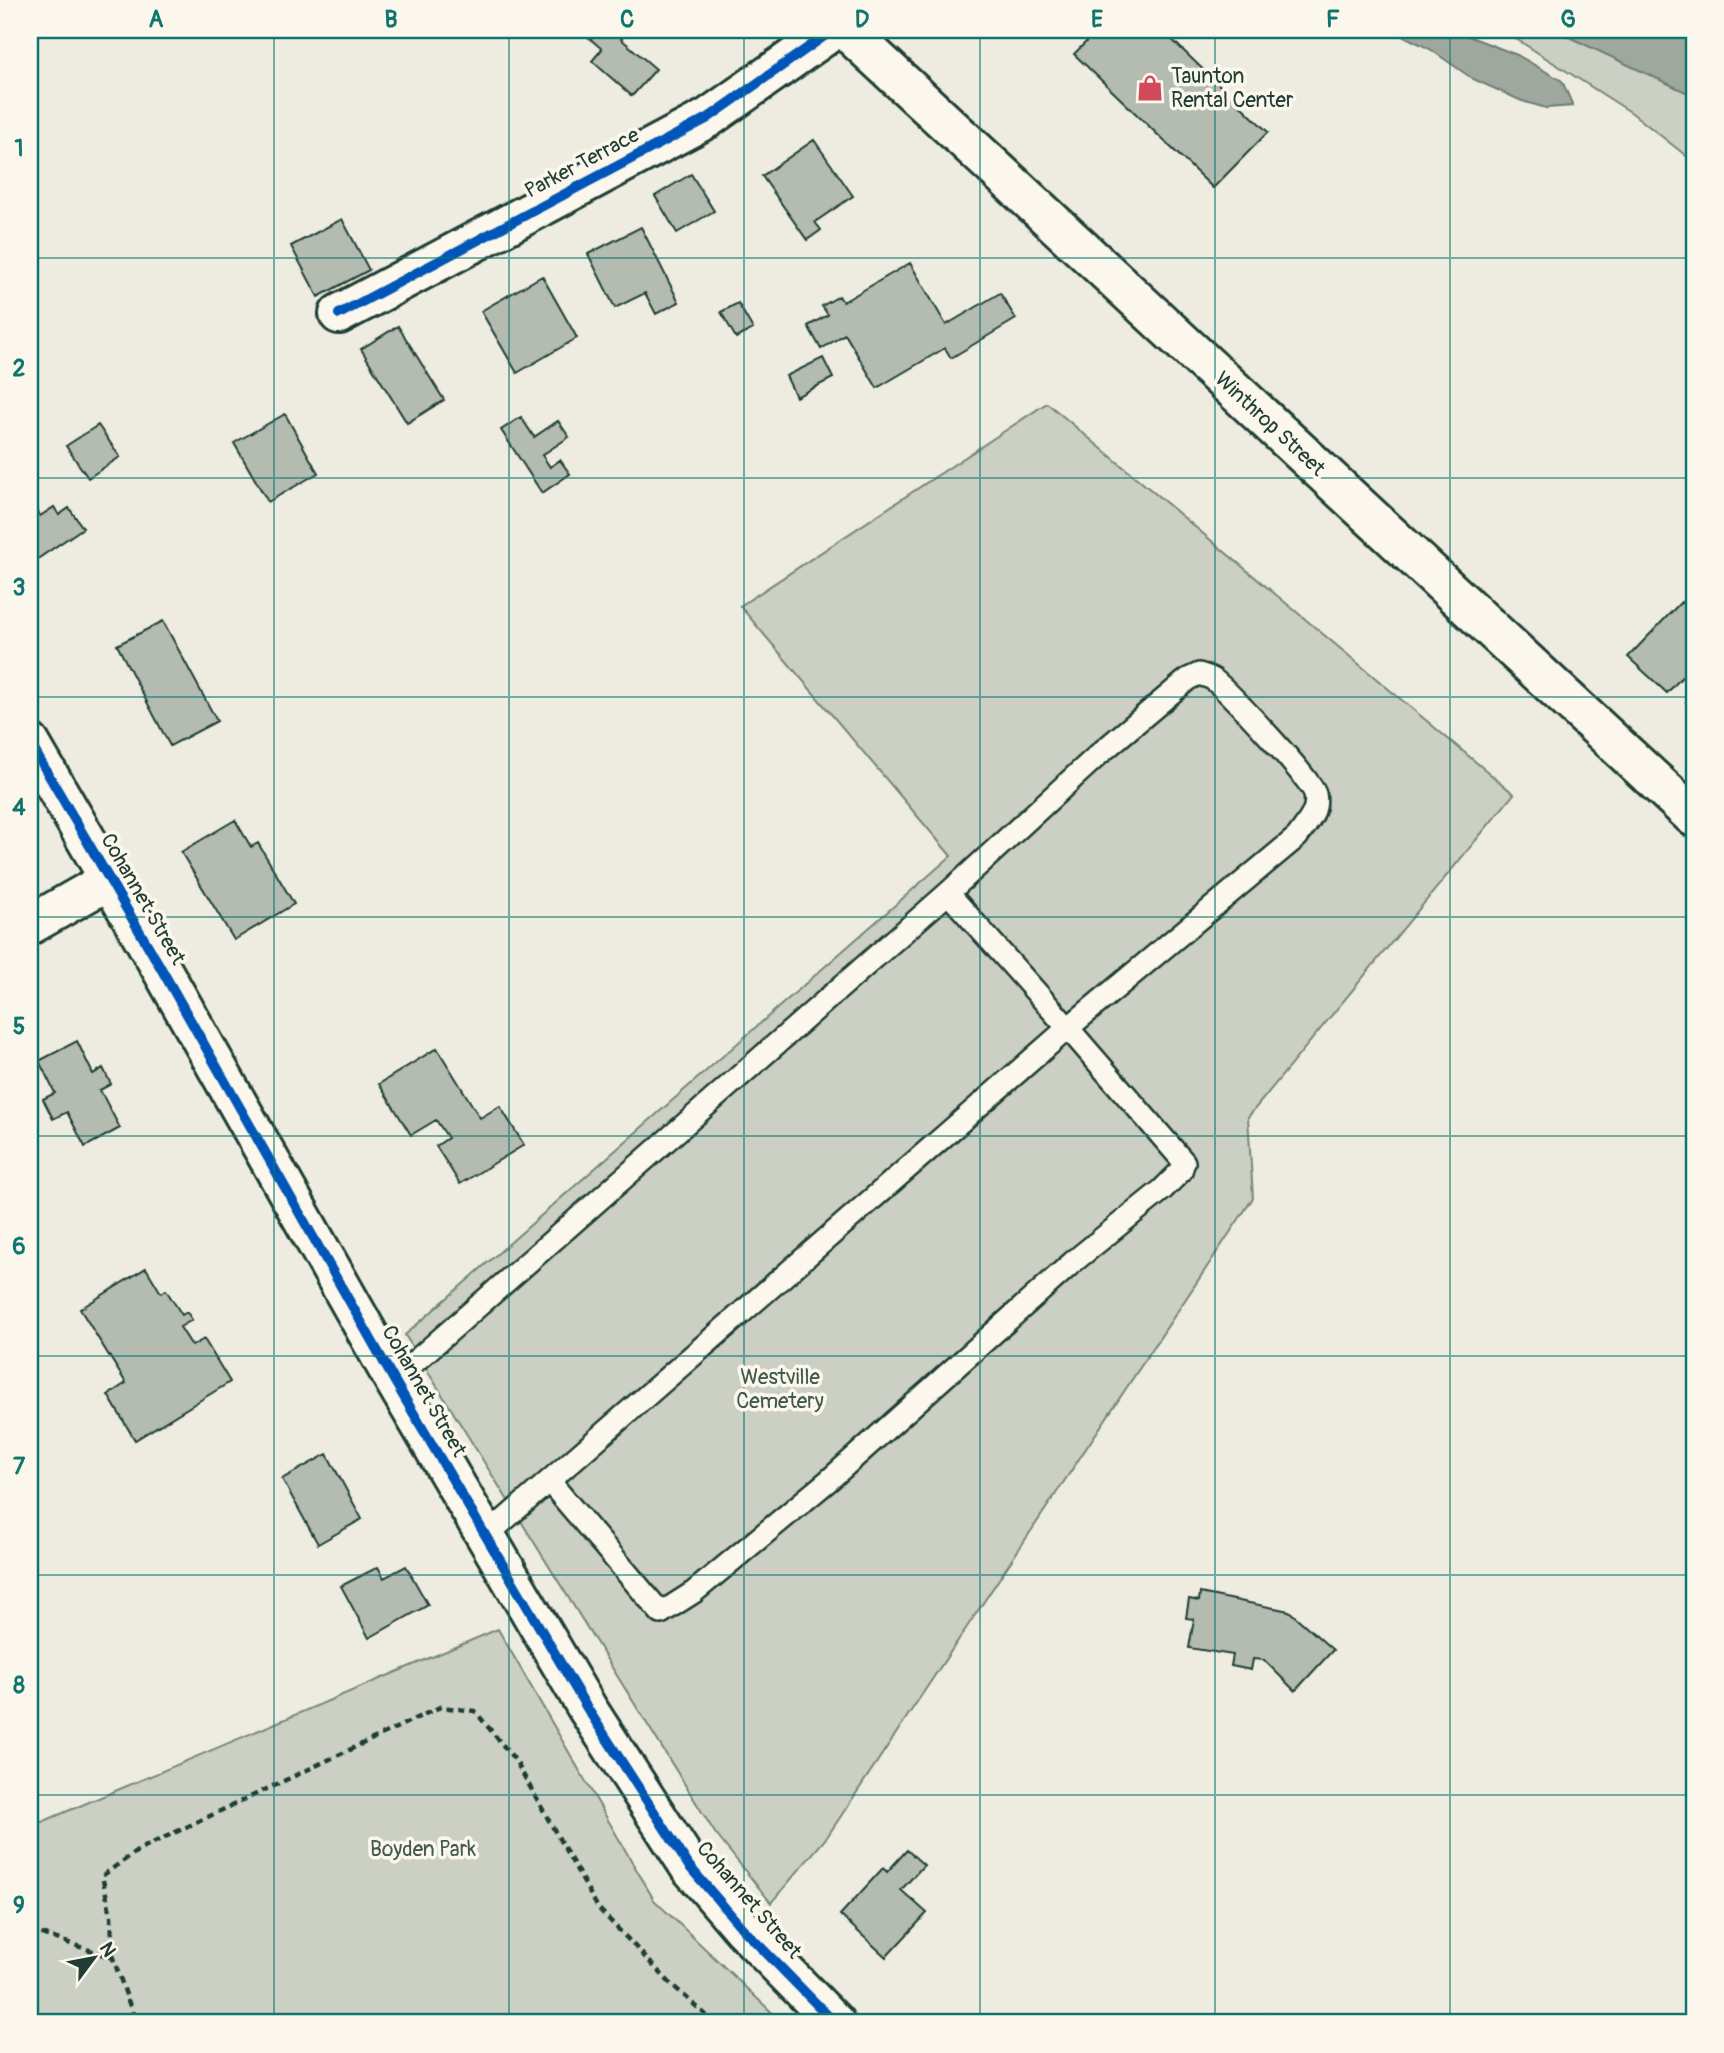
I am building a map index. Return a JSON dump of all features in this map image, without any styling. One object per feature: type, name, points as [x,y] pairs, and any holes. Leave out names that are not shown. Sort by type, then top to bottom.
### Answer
[{"type":"main road","name":"Parker Terrace","points":[[340,314],[708,118],[833,30]]},
{"type":"main road","name":"Winthrop Street","points":[[846,30],[1694,817]]},
{"type":"main road","name":"Cohannet Street","points":[[30,743],[394,1380],[587,1708],[689,1866],[742,1928],[835,2023]]},
{"type":"main road","points":[[30,925],[109,880]]},
{"type":"lane","points":[[394,1380],[948,893],[1097,755],[1188,679],[1199,674],[1212,678],[1250,715],[1315,792],[1315,810],[1297,837],[1189,930],[1068,1028],[486,1536]]},
{"type":"lane","points":[[549,1481],[661,1613],[694,1592],[828,1481],[1073,1262],[1162,1190],[1181,1171],[1184,1162],[948,893]]},
{"type":"path","points":[[136,2023],[113,1958],[111,1916],[102,1876],[140,1849],[440,1707],[475,1711],[515,1760],[598,1909],[670,1983],[715,2023]]},
{"type":"path","points":[[30,1930],[113,1958]]},
{"type":"green space","points":[[1502,30],[1694,30],[1694,162],[1632,113]]},
{"type":"green space","name":"Westville Cemetery","points":[[1047,403],[1514,794],[1248,1117],[1253,1198],[827,1837],[771,1903],[715,1833],[405,1335],[951,856],[740,606]]},
{"type":"green space","name":"Boyden Park","points":[[498,1629],[654,1900],[783,2023],[30,2023],[30,1827]]},
{"type":"shaded area","points":[[1392,30],[1453,30],[1517,55],[1562,81],[1573,106],[1546,108],[1522,101],[1473,79],[1430,49]]},
{"type":"shaded area","points":[[1554,30],[1694,30],[1694,96]]},
{"type":"building","points":[[580,30],[629,30],[621,39],[656,69],[632,96],[592,61],[602,49]]},
{"type":"building","points":[[1098,30],[1162,30],[1268,132],[1213,188],[1074,54]]},
{"type":"building","points":[[814,140],[853,196],[815,222],[821,230],[807,240],[762,176]]},
{"type":"building","points":[[691,174],[714,211],[677,233],[655,196]]},
{"type":"building","points":[[342,219],[369,270],[318,297],[291,246]]},
{"type":"building","points":[[641,227],[679,302],[656,314],[645,293],[615,308],[588,254]]},
{"type":"building","points":[[910,263],[946,325],[1000,293],[1016,319],[951,358],[945,348],[877,388],[845,334],[821,349],[808,326],[828,315],[822,306],[839,296],[843,302]]},
{"type":"building","points":[[542,276],[577,338],[517,373],[481,311]]},
{"type":"building","points":[[738,303],[753,329],[736,338],[721,312]]},
{"type":"building","points":[[398,326],[444,400],[407,423],[361,349]]},
{"type":"building","points":[[823,358],[833,378],[796,397],[786,376]]},
{"type":"building","points":[[285,414],[318,473],[268,502],[234,443]]},
{"type":"building","points":[[521,417],[534,437],[558,421],[569,437],[542,455],[550,467],[560,460],[570,474],[542,493],[501,430]]},
{"type":"building","points":[[98,425],[120,457],[88,478],[66,446]]},
{"type":"building","points":[[30,500],[40,516],[54,507],[59,515],[69,508],[83,528],[30,564]]},
{"type":"building","points":[[1681,602],[1694,615],[1694,664],[1667,693],[1628,657]]},
{"type":"building","points":[[163,621],[217,721],[170,746],[117,645]]},
{"type":"building","points":[[1694,693],[1694,709],[1686,702]]},
{"type":"building","points":[[235,820],[251,847],[258,843],[294,904],[234,940],[181,852]]},
{"type":"building","points":[[77,1041],[93,1074],[103,1068],[111,1084],[100,1090],[120,1128],[85,1147],[67,1112],[53,1119],[43,1099],[55,1093],[39,1061]]},
{"type":"building","points":[[437,1048],[480,1118],[500,1106],[524,1145],[460,1184],[436,1146],[448,1138],[436,1120],[411,1135],[379,1084]]},
{"type":"building","points":[[146,1268],[161,1293],[166,1290],[182,1315],[187,1312],[192,1320],[180,1327],[192,1346],[204,1339],[230,1382],[135,1440],[108,1395],[126,1383],[80,1309]]},
{"type":"building","points":[[327,1454],[362,1519],[318,1544],[282,1479]]},
{"type":"building","points":[[406,1566],[428,1605],[369,1638],[341,1586],[378,1567],[384,1578]]},
{"type":"building","points":[[1200,1593],[1289,1611],[1333,1650],[1295,1691],[1264,1660],[1253,1659],[1251,1670],[1231,1666],[1233,1655],[1189,1648],[1194,1619],[1186,1618],[1189,1599],[1199,1601]]},
{"type":"building","points":[[907,1850],[924,1865],[901,1890],[927,1913],[886,1957],[840,1915],[883,1868],[887,1872]]},
{"type":"building","points":[[1267,2013],[1275,2023],[1255,2023]]},
{"type":"cycle path","points":[[339,314],[708,118],[833,30]]},
{"type":"cycle path","points":[[30,743],[394,1380],[587,1708],[689,1866],[742,1928],[835,2023]]},
{"type":"place","name":"Taunton Rental Center","points":[[1150,88]]}]
